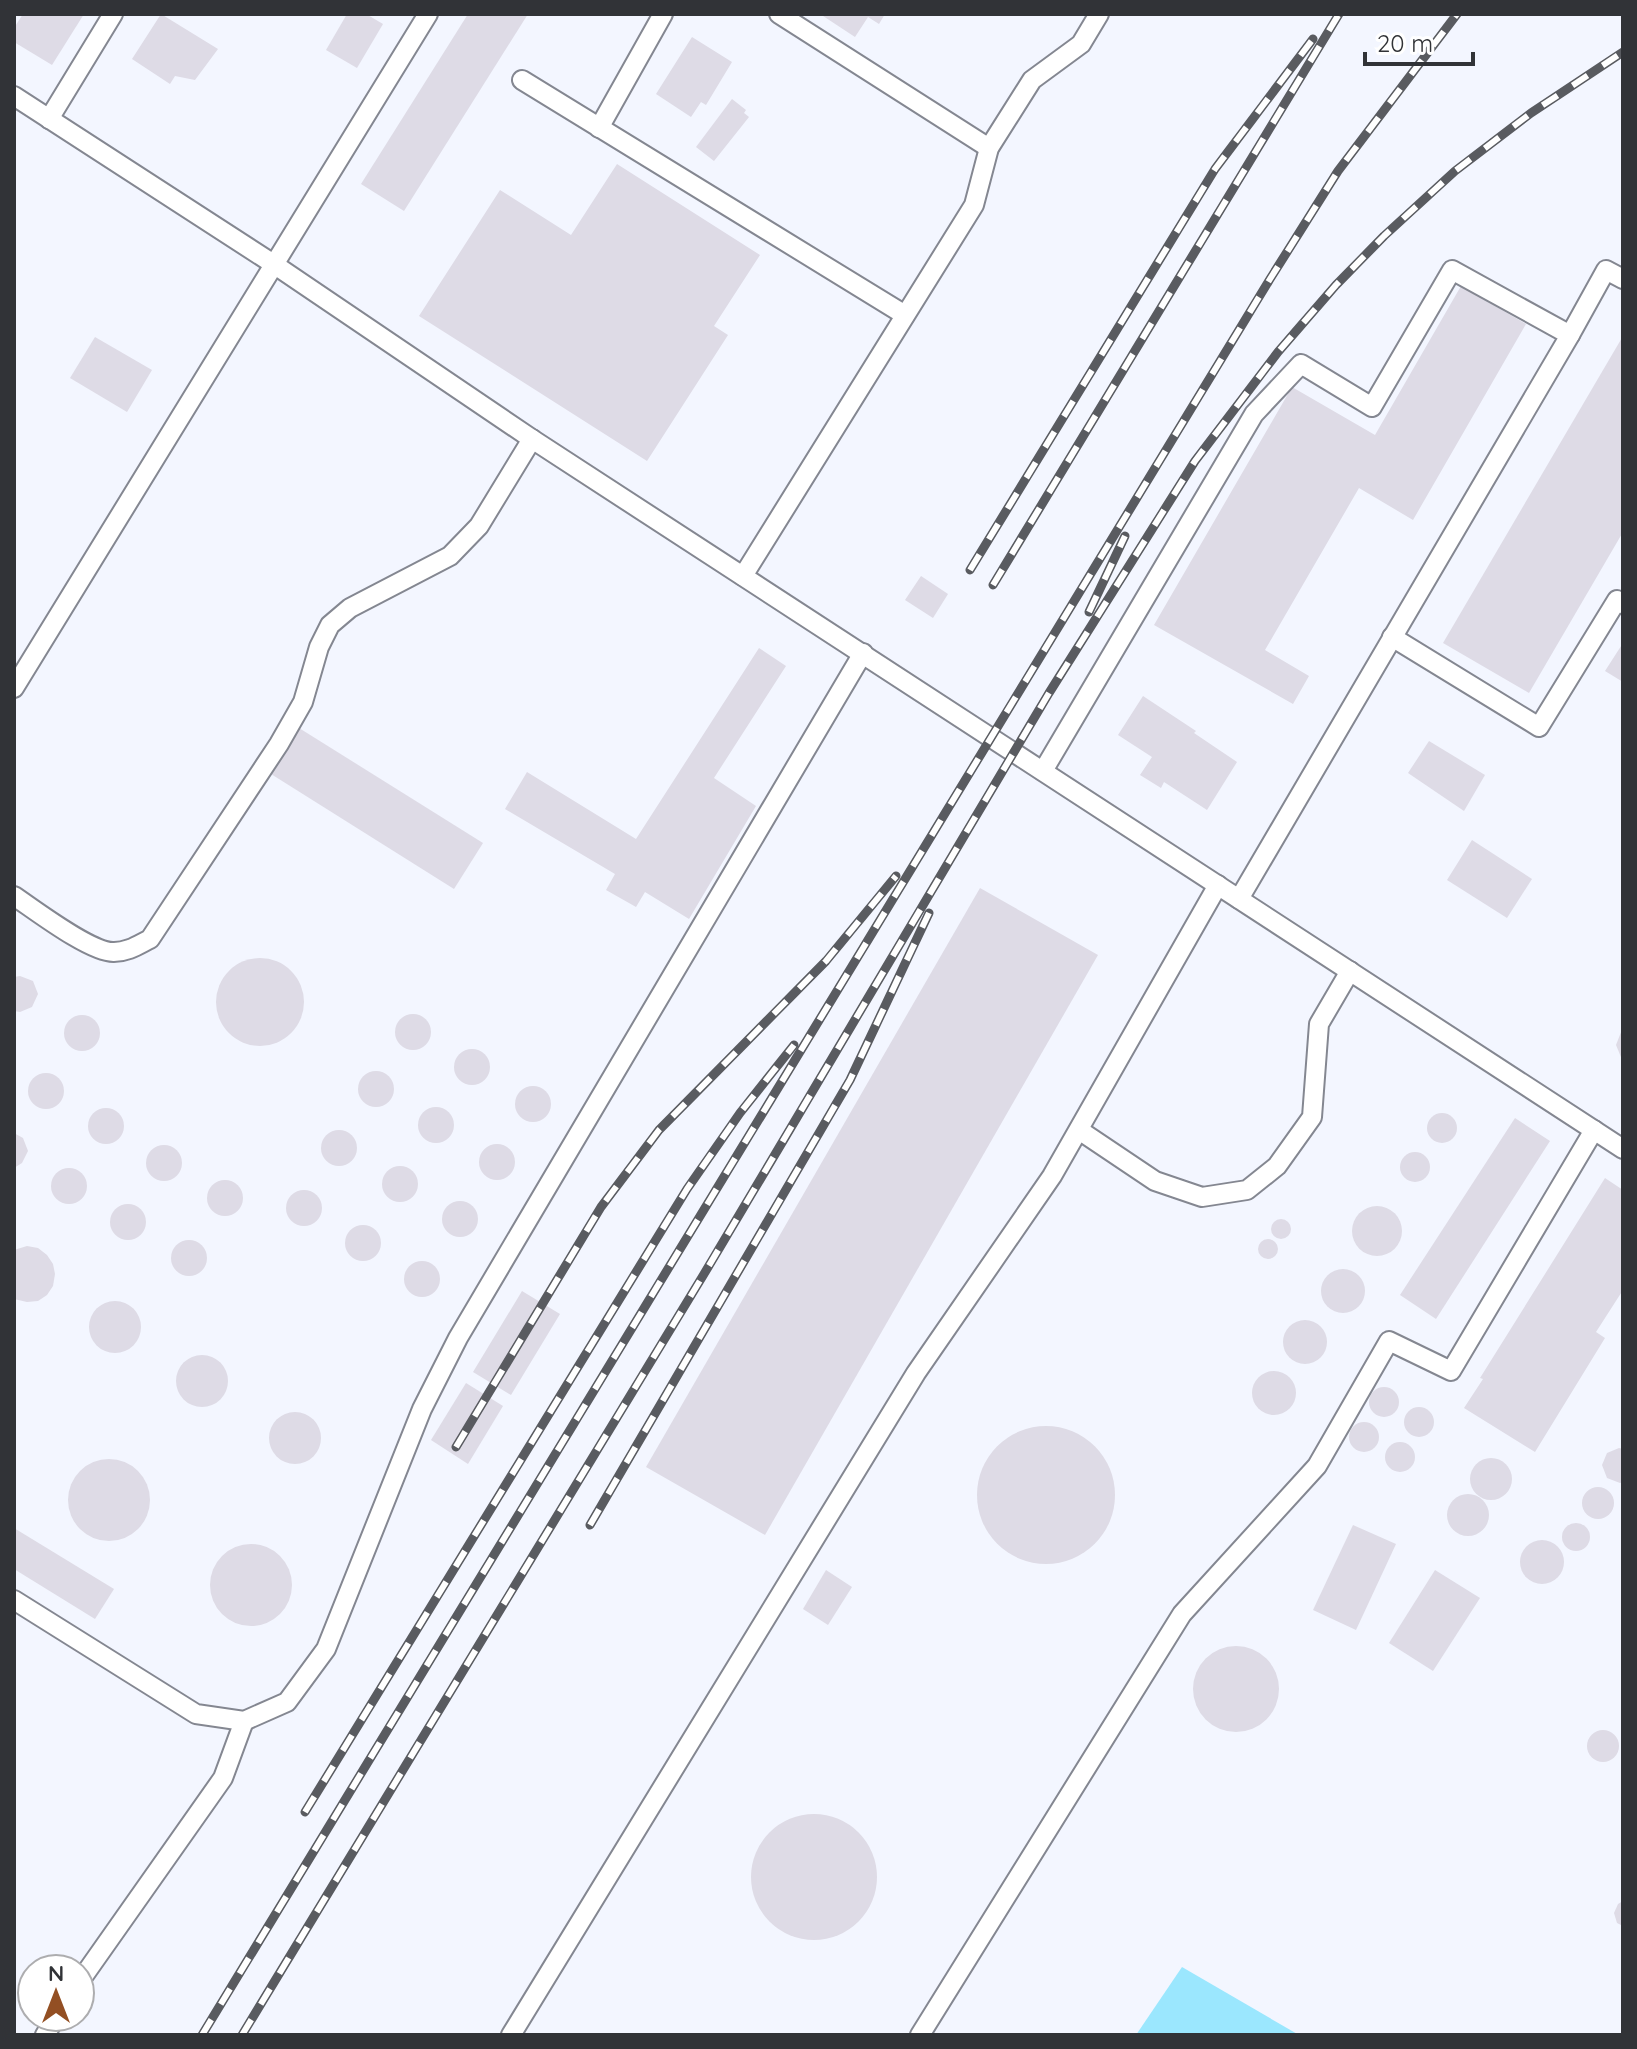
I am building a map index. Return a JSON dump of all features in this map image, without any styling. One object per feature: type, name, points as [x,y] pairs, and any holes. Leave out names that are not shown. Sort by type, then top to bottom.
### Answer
[{"type":"lane","points":[[49,119],[113,14]]},
{"type":"lane","points":[[14,688],[428,14]]},
{"type":"lane","points":[[599,128],[663,14]]},
{"type":"lane","points":[[779,14],[989,148]]},
{"type":"lane","points":[[743,576],[974,205],[989,148],[1032,80],[1081,44],[1099,14]]},
{"type":"lane","points":[[522,80],[905,315]]},
{"type":"lane","points":[[14,96],[275,265],[532,439],[1623,1149]]},
{"type":"lane","points":[[1043,771],[1254,414],[1301,364],[1372,407],[1452,270],[1570,335]]},
{"type":"lane","points":[[1239,899],[1606,270],[1623,279]]},
{"type":"lane","points":[[14,896],[92,947],[111,953],[132,949],[150,939],[279,744],[303,702],[319,647],[330,625],[350,608],[450,556],[479,526],[532,439]]},
{"type":"lane","points":[[1392,637],[1539,727],[1617,600],[1623,604]]},
{"type":"lane","points":[[14,1600],[196,1714],[244,1721],[287,1702],[326,1649],[422,1409],[458,1338],[863,653]]},
{"type":"lane","points":[[511,2035],[916,1373],[1052,1176],[1218,885]]},
{"type":"lane","points":[[1079,1130],[1155,1181],[1202,1197],[1247,1190],[1277,1166],[1312,1117],[1319,1024],[1350,971]]},
{"type":"lane","points":[[920,2035],[1182,1614],[1317,1466],[1389,1341],[1451,1371],[1594,1130]]},
{"type":"lane","points":[[96,1958],[223,1778],[244,1721]]},
{"type":"water","points":[[1182,1967],[1299,2035],[1136,2035]]},
{"type":"building","points":[[23,14],[84,14],[52,65],[14,42],[14,28]]},
{"type":"building","points":[[161,14],[218,49],[195,80],[175,76],[170,84],[132,59]]},
{"type":"building","points":[[347,14],[366,14],[383,24],[357,68],[326,50]]},
{"type":"building","points":[[468,14],[528,14],[404,211],[361,184]]},
{"type":"building","points":[[820,14],[885,14],[879,24],[868,17],[855,37]]},
{"type":"building","points":[[692,37],[732,62],[706,105],[701,102],[691,117],[656,94]]},
{"type":"building","points":[[732,99],[746,110],[744,113],[749,117],[714,161],[696,147]]},
{"type":"building","points":[[617,164],[760,255],[714,326],[728,335],[647,461],[419,316],[500,190],[571,235]]},
{"type":"building","points":[[1461,286],[1526,324],[1413,520],[1359,488],[1265,650],[1309,676],[1293,704],[1154,625],[1292,387],[1375,435]]},
{"type":"building","points":[[1623,336],[1623,532],[1529,693],[1443,643]]},
{"type":"building","points":[[95,337],[152,370],[127,412],[70,378]]},
{"type":"building","points":[[921,576],[948,594],[933,618],[905,600]]},
{"type":"building","points":[[1623,643],[1623,682],[1605,671]]},
{"type":"building","points":[[759,648],[786,666],[714,778],[756,806],[689,919],[645,892],[636,907],[606,890],[615,874],[505,809],[527,772],[636,839]]},
{"type":"building","points":[[1143,696],[1237,762],[1207,810],[1164,782],[1161,788],[1140,775],[1152,757],[1118,735]]},
{"type":"building","points":[[299,728],[483,843],[454,889],[271,774]]},
{"type":"building","points":[[1429,741],[1485,775],[1464,811],[1408,773]]},
{"type":"building","points":[[1472,840],[1532,879],[1507,918],[1447,880]]},
{"type":"building","points":[[980,888],[1098,955],[765,1535],[646,1467]]},
{"type":"building","points":[[260,958],[285,965],[297,977],[304,1002],[297,1027],[285,1039],[260,1046],[235,1039],[223,1027],[216,1002],[223,977],[235,965]]},
{"type":"building","points":[[14,977],[33,981],[38,994],[32,1007],[20,1012],[14,1011]]},
{"type":"building","points":[[413,1014],[426,1019],[431,1032],[426,1045],[413,1050],[400,1045],[395,1032],[400,1019]]},
{"type":"building","points":[[82,1015],[95,1020],[100,1033],[95,1046],[82,1051],[69,1046],[64,1033],[69,1020]]},
{"type":"building","points":[[1623,1027],[1623,1062],[1616,1045]]},
{"type":"building","points":[[472,1049],[485,1054],[490,1067],[485,1080],[472,1085],[459,1080],[454,1067],[459,1054]]},
{"type":"building","points":[[376,1071],[389,1076],[394,1089],[389,1102],[376,1107],[363,1102],[358,1089],[363,1076]]},
{"type":"building","points":[[46,1073],[59,1078],[64,1091],[59,1104],[46,1109],[33,1104],[28,1091],[33,1078]]},
{"type":"building","points":[[533,1086],[546,1091],[551,1104],[546,1117],[533,1122],[520,1117],[515,1104],[520,1091]]},
{"type":"building","points":[[436,1107],[449,1112],[454,1125],[449,1138],[436,1143],[423,1138],[418,1125],[423,1112]]},
{"type":"building","points":[[106,1108],[119,1113],[124,1126],[119,1139],[106,1144],[93,1139],[88,1126],[93,1113]]},
{"type":"building","points":[[1442,1113],[1453,1117],[1457,1128],[1453,1139],[1442,1143],[1431,1139],[1427,1128],[1431,1117]]},
{"type":"building","points":[[1515,1118],[1550,1141],[1436,1319],[1400,1295]]},
{"type":"building","points":[[339,1130],[352,1135],[357,1148],[352,1161],[339,1166],[326,1161],[321,1148],[326,1135]]},
{"type":"building","points":[[14,1133],[23,1138],[28,1151],[22,1163],[14,1168]]},
{"type":"building","points":[[497,1144],[510,1149],[515,1162],[510,1175],[497,1180],[484,1175],[479,1162],[484,1149]]},
{"type":"building","points":[[164,1145],[177,1150],[182,1163],[177,1176],[164,1181],[151,1176],[146,1163],[151,1150]]},
{"type":"building","points":[[1415,1152],[1426,1156],[1430,1167],[1426,1178],[1415,1182],[1404,1178],[1400,1167],[1404,1156]]},
{"type":"building","points":[[400,1166],[413,1171],[418,1184],[413,1197],[400,1202],[387,1197],[382,1184],[387,1171]]},
{"type":"building","points":[[69,1168],[82,1173],[87,1186],[82,1199],[69,1204],[56,1199],[51,1186],[56,1173]]},
{"type":"building","points":[[1605,1178],[1623,1190],[1623,1290],[1596,1332],[1605,1338],[1535,1452],[1464,1408]]},
{"type":"building","points":[[225,1180],[238,1185],[243,1198],[238,1211],[225,1216],[212,1211],[207,1198],[212,1185]]},
{"type":"building","points":[[304,1190],[317,1195],[322,1208],[317,1221],[304,1226],[291,1221],[286,1208],[291,1195]]},
{"type":"building","points":[[460,1201],[473,1206],[478,1219],[473,1232],[460,1237],[447,1232],[442,1219],[447,1206]]},
{"type":"building","points":[[128,1204],[141,1209],[146,1222],[141,1235],[128,1240],[115,1235],[110,1222],[115,1209]]},
{"type":"building","points":[[1377,1206],[1395,1213],[1402,1231],[1395,1249],[1377,1256],[1359,1249],[1352,1231],[1359,1213]]},
{"type":"building","points":[[1281,1219],[1288,1222],[1291,1229],[1288,1236],[1281,1239],[1274,1236],[1271,1229],[1274,1222]]},
{"type":"building","points":[[363,1225],[376,1230],[381,1243],[376,1256],[363,1261],[350,1256],[345,1243],[350,1230]]},
{"type":"building","points":[[1268,1239],[1275,1242],[1278,1249],[1275,1256],[1268,1259],[1261,1256],[1258,1249],[1261,1242]]},
{"type":"building","points":[[189,1240],[202,1245],[207,1258],[202,1271],[189,1276],[176,1271],[171,1258],[176,1245]]},
{"type":"building","points":[[27,1246],[38,1248],[47,1255],[55,1274],[53,1286],[38,1301],[14,1299],[14,1250]]},
{"type":"building","points":[[422,1261],[435,1266],[440,1279],[435,1292],[422,1297],[409,1292],[404,1279],[409,1266]]},
{"type":"building","points":[[1343,1269],[1359,1275],[1365,1291],[1359,1307],[1343,1313],[1327,1307],[1321,1291],[1327,1275]]},
{"type":"building","points":[[522,1291],[560,1314],[511,1395],[473,1372]]},
{"type":"building","points":[[115,1301],[134,1308],[141,1327],[134,1346],[115,1353],[96,1346],[89,1327],[96,1308]]},
{"type":"building","points":[[1305,1320],[1321,1326],[1327,1342],[1321,1358],[1305,1364],[1289,1358],[1283,1342],[1289,1326]]},
{"type":"building","points":[[202,1355],[221,1362],[228,1381],[221,1400],[202,1407],[183,1400],[176,1381],[183,1362]]},
{"type":"building","points":[[1274,1371],[1290,1377],[1296,1393],[1290,1409],[1274,1415],[1258,1409],[1252,1393],[1258,1377]]},
{"type":"building","points":[[466,1383],[503,1406],[468,1464],[431,1440]]},
{"type":"building","points":[[1384,1387],[1395,1391],[1399,1402],[1395,1413],[1384,1417],[1373,1413],[1369,1402],[1373,1391]]},
{"type":"building","points":[[1419,1407],[1430,1411],[1434,1422],[1430,1433],[1419,1437],[1408,1433],[1404,1422],[1408,1411]]},
{"type":"building","points":[[295,1412],[314,1419],[321,1438],[314,1457],[295,1464],[276,1457],[269,1438],[276,1419]]},
{"type":"building","points":[[1364,1422],[1375,1426],[1379,1437],[1375,1448],[1364,1452],[1353,1448],[1349,1437],[1353,1426]]},
{"type":"building","points":[[1046,1426],[1072,1432],[1095,1446],[1109,1469],[1115,1495],[1109,1521],[1095,1544],[1072,1558],[1046,1564],[1020,1558],[997,1544],[983,1521],[977,1495],[983,1469],[997,1446],[1020,1432]]},
{"type":"building","points":[[1400,1442],[1411,1446],[1415,1457],[1411,1468],[1400,1472],[1389,1468],[1385,1457],[1389,1446]]},
{"type":"building","points":[[1623,1449],[1623,1482],[1620,1483],[1607,1478],[1602,1465],[1607,1453]]},
{"type":"building","points":[[1491,1458],[1506,1464],[1512,1479],[1506,1494],[1491,1500],[1476,1494],[1470,1479],[1476,1464]]},
{"type":"building","points":[[109,1459],[125,1462],[138,1471],[147,1484],[150,1500],[147,1516],[138,1529],[125,1538],[109,1541],[93,1538],[80,1529],[71,1516],[68,1500],[71,1484],[80,1471],[93,1462]]},
{"type":"building","points":[[1598,1487],[1609,1492],[1614,1503],[1609,1514],[1598,1519],[1587,1514],[1582,1503],[1587,1492]]},
{"type":"building","points":[[1468,1494],[1483,1500],[1489,1515],[1483,1530],[1468,1536],[1453,1530],[1447,1515],[1453,1500]]},
{"type":"building","points":[[1576,1523],[1586,1527],[1590,1537],[1586,1547],[1576,1551],[1566,1547],[1562,1537],[1566,1527]]},
{"type":"building","points":[[1353,1525],[1396,1544],[1356,1630],[1313,1610]]},
{"type":"building","points":[[14,1528],[114,1589],[95,1619],[14,1569]]},
{"type":"building","points":[[1542,1540],[1558,1546],[1564,1562],[1558,1578],[1542,1584],[1526,1578],[1520,1562],[1526,1546]]},
{"type":"building","points":[[251,1544],[267,1547],[280,1556],[289,1569],[292,1585],[289,1601],[280,1614],[267,1623],[251,1626],[235,1623],[222,1614],[213,1601],[210,1585],[213,1569],[222,1556],[235,1547]]},
{"type":"building","points":[[826,1570],[852,1587],[828,1625],[803,1609]]},
{"type":"building","points":[[1435,1570],[1480,1598],[1433,1671],[1389,1643]]},
{"type":"building","points":[[1228,1646],[1244,1646],[1267,1658],[1276,1672],[1279,1689],[1276,1706],[1267,1720],[1244,1732],[1228,1732],[1212,1725],[1200,1713],[1193,1697],[1193,1681],[1200,1665],[1212,1653]]},
{"type":"building","points":[[1603,1730],[1614,1735],[1619,1746],[1614,1757],[1603,1762],[1592,1757],[1587,1746],[1592,1735]]},
{"type":"building","points":[[814,1814],[838,1819],[859,1832],[872,1853],[877,1877],[872,1901],[859,1922],[838,1935],[814,1940],[790,1935],[769,1922],[756,1901],[751,1877],[756,1853],[769,1832],[790,1819]]},
{"type":"building","points":[[1623,1901],[1623,1926],[1617,1923],[1614,1913]]},
{"type":"railway","points":[[993,585],[1339,14]]},
{"type":"railway","points":[[202,2035],[1270,279],[1338,171],[1457,14]]},
{"type":"railway","points":[[970,570],[1215,169],[1313,39]]},
{"type":"railway","points":[[242,2035],[704,1274],[1049,693],[1195,461],[1278,352],[1384,236],[1455,171],[1531,113],[1623,52]]},
{"type":"railway","points":[[1089,612],[1125,536]]},
{"type":"railway","points":[[456,1447],[601,1207],[659,1130],[826,961],[896,876]]},
{"type":"railway","points":[[590,1525],[850,1080],[929,913]]},
{"type":"railway","points":[[305,1812],[687,1189],[740,1113],[794,1045]]}]
